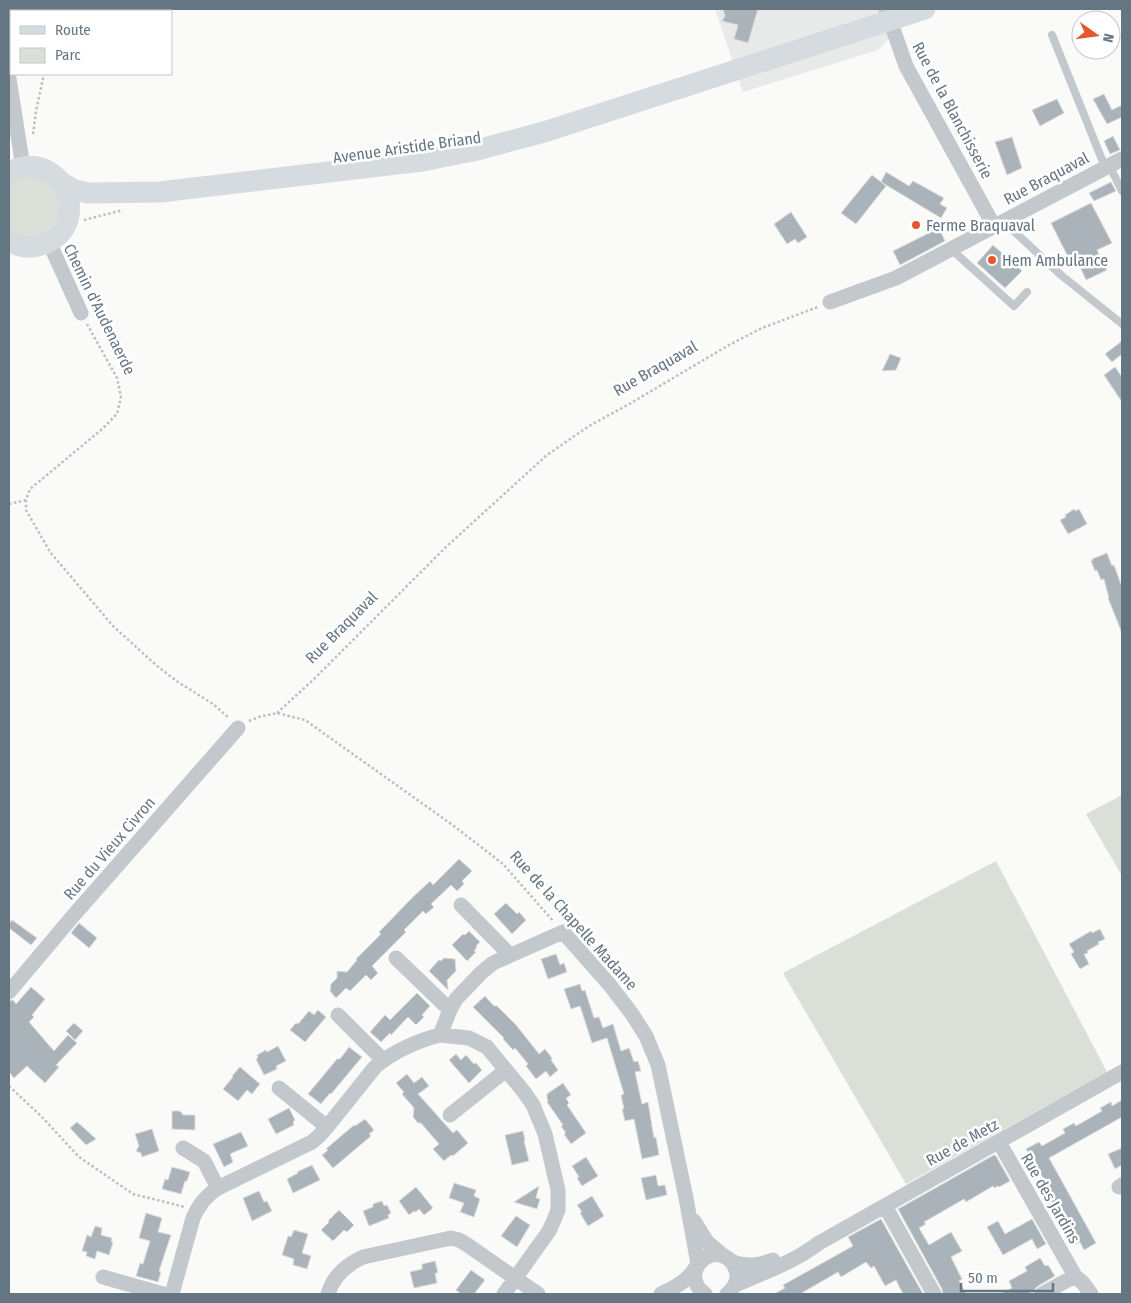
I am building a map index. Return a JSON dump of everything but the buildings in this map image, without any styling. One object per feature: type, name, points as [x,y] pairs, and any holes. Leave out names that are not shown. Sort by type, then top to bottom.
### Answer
[{"type":"main road","name":"Avenue Aristide Briand","points":[[16,170],[32,167],[44,169],[75,190],[88,193],[160,192],[434,159],[537,134],[888,14],[925,9]]},
{"type":"main road","points":[[61,182],[66,190],[70,204],[68,218],[64,226]]},
{"type":"main road","name":"Avenue Aristide Briand","points":[[49,242],[56,237],[64,226],[85,209],[160,192]]},
{"type":"main road","points":[[14,248],[35,246],[49,242]]},
{"type":"street","name":"Rue de la Blanchisserie","points":[[888,14],[906,66],[999,223]]},
{"type":"street","points":[[9,79],[16,170]]},
{"type":"street","name":"Rue Braquaval","points":[[830,302],[896,278],[1112,164]]},
{"type":"street","name":"Chemin d'Audenaerde","points":[[49,242],[81,314]]},
{"type":"street","name":"Rue du Vieux Civron","points":[[9,992],[238,728]]},
{"type":"street","points":[[461,905],[510,955]]},
{"type":"street","points":[[440,1034],[456,999],[493,963],[563,932]]},
{"type":"street","name":"Rue de la Chapelle Madame","points":[[563,932],[627,1007],[640,1025],[652,1049],[658,1065],[686,1198],[697,1266],[694,1274],[696,1284],[704,1294]]},
{"type":"street","points":[[396,958],[450,1010]]},
{"type":"street","points":[[338,1015],[383,1060]]},
{"type":"street","points":[[172,1294],[196,1210],[211,1193],[304,1147],[319,1136],[375,1067],[383,1060],[440,1034],[469,1038],[487,1047],[533,1105],[540,1120],[550,1154],[558,1190],[558,1210],[549,1231],[504,1294]]},
{"type":"street","points":[[450,1115],[506,1070]]},
{"type":"street","name":"Rue de Metz","points":[[731,1291],[808,1251],[819,1243],[1122,1072]]},
{"type":"street","points":[[279,1088],[327,1127]]},
{"type":"street","name":"Rue des Jardins","points":[[999,1142],[1075,1276],[1091,1294]]},
{"type":"street","points":[[183,1148],[204,1161],[218,1188]]},
{"type":"street","name":"Rue de la Chapelle Madame","points":[[686,1198],[692,1216],[707,1242],[728,1259]]},
{"type":"street","points":[[885,1206],[934,1294]]},
{"type":"street","points":[[328,1294],[335,1278],[353,1262],[363,1257],[451,1238],[459,1240],[538,1294]]},
{"type":"street","name":"Rue de Metz","points":[[728,1259],[744,1265],[757,1265],[819,1243]]},
{"type":"street","points":[[661,1294],[682,1283],[693,1273],[705,1257],[712,1255],[728,1259],[734,1266],[737,1272],[731,1291]]},
{"type":"street","points":[[1042,1294],[1075,1276]]},
{"type":"street","points":[[103,1277],[163,1294]]},
{"type":"street","points":[[681,1294],[704,1294]]},
{"type":"lane","points":[[1052,35],[1112,164],[1122,191]]},
{"type":"lane","points":[[999,223],[1122,324]]},
{"type":"lane","points":[[951,249],[1014,306],[1028,292]]},
{"type":"path","points":[[33,141],[36,111],[44,75]]},
{"type":"path","name":"Rue Braquaval","points":[[277,713],[314,680],[447,546],[547,455],[589,426],[729,345],[762,328],[830,302]]},
{"type":"path","name":"Chemin d'Audenaerde","points":[[26,500],[30,489],[101,430],[117,414],[121,397],[117,378],[81,314]]},
{"type":"path","points":[[9,504],[26,500],[26,510],[50,552],[113,626],[157,666],[220,709],[238,728],[259,717],[277,713]]},
{"type":"path","name":"Rue de la Chapelle Madame","points":[[277,713],[305,720],[454,826],[502,864],[563,932]]},
{"type":"path","points":[[9,1086],[42,1117],[79,1157],[133,1194],[196,1210]]},
{"type":"shaded area","points":[[9,9],[11,9],[10,75],[16,75],[17,80],[9,105]]},
{"type":"shaded area","points":[[715,9],[917,9],[878,50],[743,92]]},
{"type":"green space","points":[[34,174],[57,188],[60,219],[36,240],[9,233],[9,181]]},
{"type":"green space","points":[[1122,795],[1122,876],[1086,814]]},
{"type":"green space","points":[[996,861],[1107,1072],[906,1184],[783,973]]},
{"type":"place","name":"Ferme Braquaval","points":[[916,225]]},
{"type":"place","name":"Hem Ambulance","points":[[992,260]]}]
